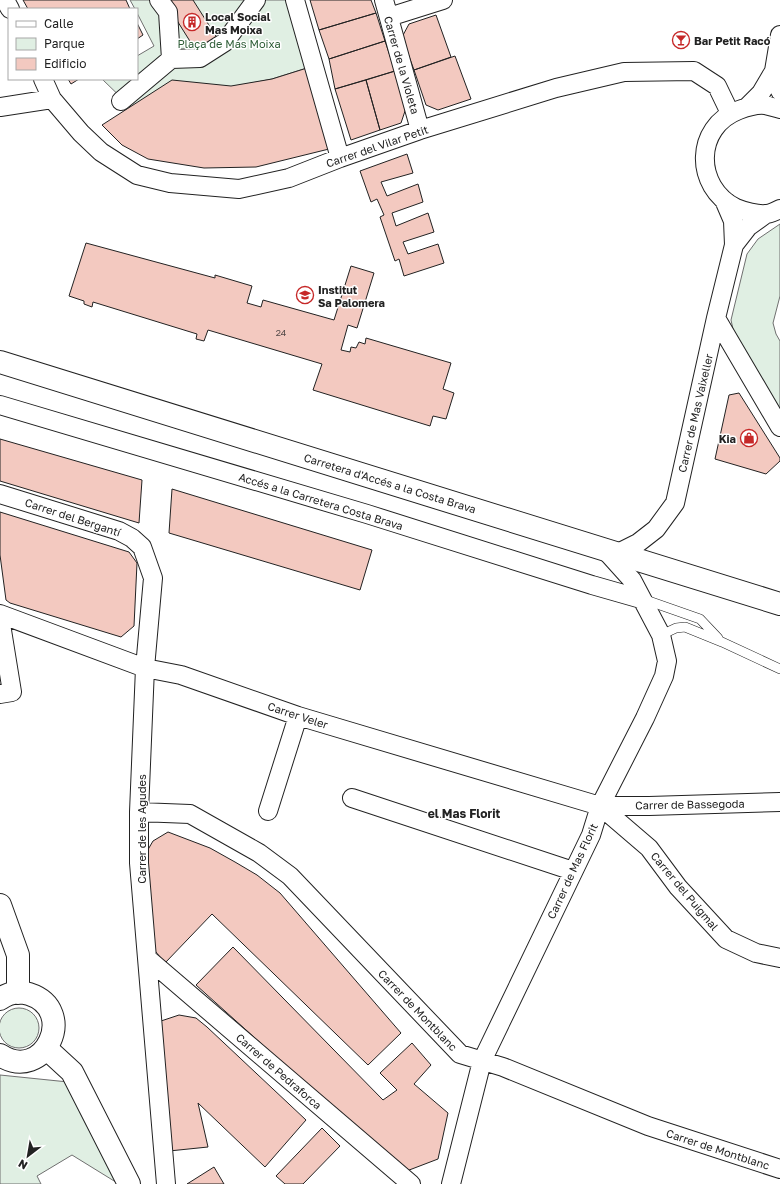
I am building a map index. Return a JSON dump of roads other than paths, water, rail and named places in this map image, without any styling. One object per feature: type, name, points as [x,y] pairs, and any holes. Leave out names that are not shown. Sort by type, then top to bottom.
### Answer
[{"type":"main road","name":"Carretera d'Accés a la Costa Brava","points":[[0,362],[780,604]]},
{"type":"main road","points":[[0,905],[18,955],[9,996],[34,996],[47,1006],[52,1014],[54,1024],[53,1035],[47,1049],[36,1058],[17,1061],[6,1059],[0,1055]]},
{"type":"main road","points":[[47,1049],[72,1072],[129,1184]]},
{"type":"street","points":[[159,0],[168,12],[171,59]]},
{"type":"street","points":[[122,101],[171,59],[200,58],[225,42],[256,0]]},
{"type":"street","points":[[295,0],[340,158]]},
{"type":"street","name":"Carrer de la Violeta","points":[[384,0],[420,130]]},
{"type":"street","points":[[389,17],[443,0]]},
{"type":"street","points":[[748,106],[761,93],[774,70],[780,34]]},
{"type":"street","points":[[774,70],[780,91]]},
{"type":"street","name":"Carrer del Vilar Petit","points":[[43,80],[52,99],[81,133],[101,152],[137,175],[170,183],[239,189],[289,178],[340,158],[420,130],[556,88],[624,72],[694,71],[717,86],[730,113]]},
{"type":"street","points":[[0,107],[52,99]]},
{"type":"street","points":[[773,212],[742,211],[727,204],[714,190],[708,178],[704,160],[707,142],[716,125],[730,113],[748,106],[766,105],[780,110]]},
{"type":"street","name":"Carrer de Mas Vaixeller","points":[[611,552],[638,543],[656,529],[675,503],[716,318],[734,245],[733,221],[724,200]]},
{"type":"street","name":"Carrer de Mas Vaixeller","points":[[734,245],[748,227],[773,212]]},
{"type":"street","points":[[716,318],[780,427]]},
{"type":"street","name":"Accés a la Carretera Costa Brava","points":[[0,404],[367,514],[641,599]]},
{"type":"street","name":"Carrer del Bergantí","points":[[0,494],[119,531],[132,538],[142,547]]},
{"type":"street","name":"Carrer de les Agudes","points":[[142,547],[153,578],[145,668],[139,812],[139,863],[166,1184]]},
{"type":"street","name":"Carrer de Mas Florit","points":[[451,1184],[482,1061],[591,835],[600,806],[645,718],[664,676],[667,661],[661,635],[632,580],[611,552]]},
{"type":"street","name":"Carrer Veler","points":[[0,614],[145,668],[181,675],[298,716],[600,806]]},
{"type":"street","points":[[0,618],[12,692],[0,694]]},
{"type":"street","points":[[268,811],[298,716]]},
{"type":"street","points":[[352,798],[573,871]]},
{"type":"street","name":"Carrer de Bassegoda","points":[[600,806],[780,802]]},
{"type":"street","name":"Carrer del Puigmal","points":[[600,806],[648,848],[678,887],[726,939],[756,953],[780,958]]},
{"type":"street","name":"Carrer de Montblanc","points":[[139,812],[190,814],[258,853],[277,866],[290,876],[460,1054],[503,1067],[648,1126],[780,1170]]},
{"type":"street","name":"Carrer de Pedraforca","points":[[147,958],[411,1184]]},
{"type":"lane","points":[[641,599],[700,619],[722,642]]},
{"type":"lane","points":[[661,635],[676,628],[685,627],[722,642],[780,669]]},
{"type":"place","name":"Local Social Mas Moixa","points":[[192,22]]},
{"type":"place","name":"Bar Petit Racó","points":[[681,40]]},
{"type":"place","name":"Institut Sa Palomera","points":[[305,295]]},
{"type":"place","name":"Kia","points":[[749,438]]},
{"type":"district","name":"el Mas Florit","points":[[464,813]]},
{"type":"park label","name":"Plaça de Mas Moixa","points":[[229,43]]}]
